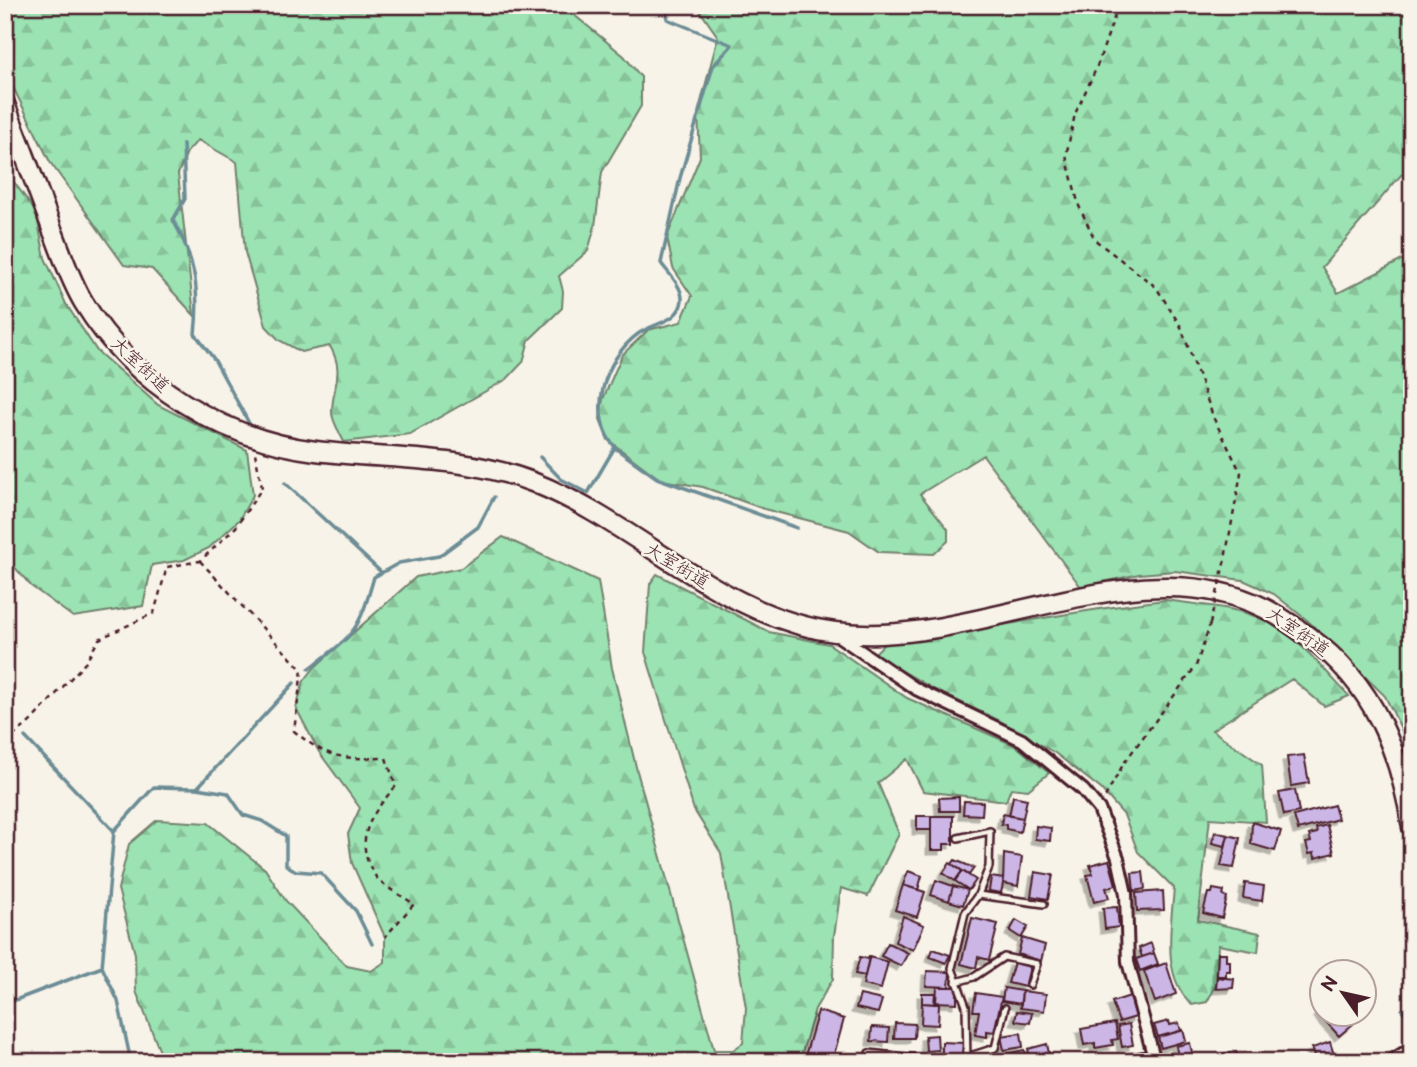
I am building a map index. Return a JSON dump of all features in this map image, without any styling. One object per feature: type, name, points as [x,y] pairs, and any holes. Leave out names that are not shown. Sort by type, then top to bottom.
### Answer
[{"type":"main road","name":"大室街道","points":[[5,104],[68,271],[83,302],[110,338],[149,378],[176,398],[252,438],[311,451],[474,463],[505,472],[574,501],[669,561],[762,613],[794,625],[833,632],[864,635],[922,631],[1138,589],[1192,590],[1261,606],[1332,653],[1358,685],[1394,745],[1412,827]]},
{"type":"street","points":[[833,632],[915,689],[1022,740],[1083,790],[1099,810],[1118,858],[1126,894],[1128,962],[1154,1059],[1123,1062]]},
{"type":"street","points":[[1390,1062],[1412,1048]]},
{"type":"lane","points":[[958,838],[990,831],[989,867],[978,895],[965,913],[954,950],[952,968],[966,1006],[967,1059],[995,1048],[1005,1008]]},
{"type":"lane","points":[[978,895],[1044,904]]},
{"type":"lane","points":[[956,982],[974,976],[1004,957],[1013,957],[1037,964],[1030,985]]},
{"type":"lane","points":[[869,1053],[951,1062]]},
{"type":"path","points":[[1099,810],[1124,763],[1196,666],[1210,624],[1241,473],[1214,419],[1181,327],[1156,287],[1095,240],[1079,206],[1066,156],[1075,114],[1096,69],[1115,15],[1115,5]]},
{"type":"path","points":[[5,743],[30,722],[86,662],[99,639],[155,613],[167,567],[200,561],[236,527],[262,488],[252,438]]},
{"type":"path","points":[[200,561],[302,670],[294,731],[319,752],[350,758],[386,758],[396,786],[371,814],[365,843],[374,876],[414,904],[385,937]]},
{"type":"green space","points":[[5,5],[562,5],[624,56],[641,77],[641,106],[602,172],[595,226],[588,251],[559,276],[563,291],[562,308],[529,340],[523,362],[507,379],[410,434],[344,442],[332,415],[337,364],[330,346],[301,352],[279,340],[266,326],[245,252],[237,162],[198,140],[187,152],[178,174],[194,315],[152,269],[124,265],[50,162],[5,71]]},
{"type":"green space","points":[[696,5],[1412,5],[1412,169],[1401,175],[1322,267],[1338,293],[1412,255],[1412,526],[1404,565],[1412,571],[1412,751],[1385,696],[1308,621],[1274,594],[1243,580],[1175,571],[1139,574],[1081,587],[983,455],[920,494],[948,529],[948,541],[934,554],[879,552],[849,531],[764,509],[703,487],[661,480],[608,440],[600,419],[603,399],[622,355],[648,330],[681,322],[692,296],[673,268],[667,237],[700,157],[698,113],[718,37]]},
{"type":"green space","points":[[5,170],[36,212],[45,258],[66,304],[97,351],[158,405],[247,450],[253,495],[239,520],[209,548],[184,560],[152,565],[143,606],[73,617],[31,586],[5,556]]},
{"type":"green space","points":[[503,537],[598,581],[612,668],[637,771],[714,1050],[733,1050],[743,1043],[746,1008],[721,853],[694,810],[645,652],[650,584],[657,574],[769,632],[829,644],[907,698],[1016,746],[1049,773],[1028,790],[1011,788],[1006,801],[923,791],[907,759],[878,783],[899,834],[868,896],[841,888],[834,936],[833,979],[815,1009],[800,1059],[805,1062],[164,1062],[136,991],[135,954],[118,889],[129,844],[157,820],[208,823],[265,869],[286,901],[347,966],[371,971],[385,962],[385,937],[352,863],[348,834],[360,808],[319,752],[296,708],[304,681],[315,667],[416,577],[461,568]]},
{"type":"green space","points":[[1165,600],[1232,610],[1270,623],[1302,646],[1349,696],[1324,706],[1292,679],[1212,730],[1262,765],[1266,822],[1210,818],[1198,920],[1260,933],[1258,952],[1218,945],[1216,985],[1207,1002],[1192,1005],[1182,993],[1172,966],[1170,935],[1174,888],[1138,852],[1124,815],[1101,789],[1055,753],[1000,721],[935,690],[874,654],[884,644]]},
{"type":"building","points":[[1304,755],[1309,783],[1291,786],[1287,757]]},
{"type":"building","points":[[1295,790],[1299,812],[1284,815],[1279,793]]},
{"type":"building","points":[[1013,796],[1027,799],[1023,818],[1009,816]]},
{"type":"building","points":[[959,797],[959,811],[940,811],[939,798]]},
{"type":"building","points":[[964,801],[983,802],[982,815],[963,814]]},
{"type":"building","points":[[1334,805],[1338,819],[1298,830],[1294,816]]},
{"type":"building","points":[[1003,814],[1023,818],[1020,832],[1006,829],[1006,825],[1001,824]]},
{"type":"building","points":[[917,816],[931,816],[931,830],[917,830]]},
{"type":"building","points":[[931,816],[953,816],[953,844],[944,844],[944,850],[931,850]]},
{"type":"building","points":[[1252,822],[1281,831],[1275,851],[1251,844]]},
{"type":"building","points":[[1327,825],[1334,853],[1315,858],[1314,853],[1309,854],[1306,843],[1311,842],[1309,835],[1317,833],[1316,828]]},
{"type":"building","points":[[1036,826],[1051,828],[1050,841],[1035,839]]},
{"type":"building","points":[[1215,832],[1228,835],[1225,846],[1212,843]]},
{"type":"building","points":[[1228,835],[1240,838],[1234,868],[1221,866]]},
{"type":"building","points":[[1004,854],[1022,857],[1018,886],[1003,883]]},
{"type":"building","points":[[955,860],[974,868],[969,875],[952,864]]},
{"type":"building","points":[[1109,860],[1116,885],[1106,888],[1109,898],[1094,902],[1087,875],[1093,874],[1090,865]]},
{"type":"building","points":[[950,863],[962,871],[955,881],[943,873]]},
{"type":"building","points":[[908,871],[922,876],[918,890],[903,885]]},
{"type":"building","points":[[962,871],[976,880],[969,890],[955,881]]},
{"type":"building","points":[[1035,872],[1053,875],[1048,899],[1031,896]]},
{"type":"building","points":[[1143,872],[1145,889],[1134,891],[1132,873]]},
{"type":"building","points":[[991,877],[1004,879],[1001,893],[989,891]]},
{"type":"building","points":[[936,880],[953,886],[949,901],[931,895]]},
{"type":"building","points":[[1245,883],[1264,886],[1262,901],[1243,898]]},
{"type":"building","points":[[903,885],[925,892],[917,917],[895,910]]},
{"type":"building","points":[[953,886],[968,890],[963,905],[949,901]]},
{"type":"building","points":[[1213,889],[1224,891],[1223,896],[1227,897],[1222,918],[1203,913],[1208,893],[1212,893]]},
{"type":"building","points":[[1163,891],[1164,910],[1137,911],[1136,893]]},
{"type":"building","points":[[1117,907],[1119,927],[1105,929],[1103,908]]},
{"type":"building","points":[[903,916],[924,925],[913,950],[895,942]]},
{"type":"building","points":[[972,918],[998,924],[989,960],[978,957],[976,968],[961,964]]},
{"type":"building","points":[[1016,920],[1028,927],[1021,938],[1010,931]]},
{"type":"building","points":[[1022,938],[1045,945],[1041,961],[1018,954]]},
{"type":"building","points":[[888,943],[908,953],[901,966],[881,956]]},
{"type":"building","points":[[1151,943],[1154,953],[1142,957],[1139,948]]},
{"type":"building","points":[[933,949],[950,955],[946,963],[930,957]]},
{"type":"building","points":[[1154,953],[1158,964],[1140,971],[1136,959]]},
{"type":"building","points":[[1218,953],[1226,953],[1226,961],[1230,961],[1230,971],[1226,971],[1226,976],[1217,976]]},
{"type":"building","points":[[860,957],[869,959],[865,976],[855,974]]},
{"type":"building","points":[[869,957],[888,962],[881,989],[863,985]]},
{"type":"building","points":[[1014,962],[1030,967],[1025,987],[1008,983]]},
{"type":"building","points":[[1166,963],[1176,994],[1155,1002],[1144,971]]},
{"type":"building","points":[[927,971],[950,972],[949,987],[926,986]]},
{"type":"building","points":[[1217,977],[1234,979],[1233,988],[1216,989]]},
{"type":"building","points":[[937,987],[957,987],[957,1003],[936,1002]]},
{"type":"building","points":[[1004,988],[1022,991],[1021,1004],[1002,1001]]},
{"type":"building","points":[[1022,991],[1046,994],[1044,1011],[1020,1008]]},
{"type":"building","points":[[922,993],[935,993],[934,1004],[922,1003]]},
{"type":"building","points":[[976,993],[1002,997],[994,1032],[987,1031],[987,1037],[975,1035],[979,1011],[973,1011]]},
{"type":"building","points":[[860,995],[882,1000],[878,1013],[856,1008]]},
{"type":"building","points":[[1130,996],[1136,1017],[1119,1022],[1112,1002]]},
{"type":"building","points":[[922,1003],[939,1004],[938,1025],[921,1024]]},
{"type":"building","points":[[818,1011],[844,1019],[832,1062],[805,1056]]},
{"type":"building","points":[[1017,1011],[1032,1013],[1030,1023],[1015,1021]]},
{"type":"building","points":[[1169,1021],[1170,1025],[1179,1023],[1181,1031],[1158,1037],[1154,1025]]},
{"type":"building","points":[[895,1023],[915,1024],[914,1038],[894,1038]]},
{"type":"building","points":[[1115,1023],[1118,1039],[1112,1040],[1113,1045],[1095,1048],[1095,1043],[1084,1045],[1081,1029]]},
{"type":"building","points":[[1129,1024],[1133,1045],[1122,1047],[1118,1026]]},
{"type":"building","points":[[872,1027],[889,1028],[888,1042],[871,1041]]},
{"type":"building","points":[[1332,1028],[1348,1028],[1339,1036]]},
{"type":"building","points":[[1183,1030],[1186,1041],[1161,1048],[1158,1037]]},
{"type":"building","points":[[1021,1033],[1023,1047],[1004,1050],[1001,1036]]},
{"type":"building","points":[[937,1035],[938,1050],[926,1051],[925,1036]]},
{"type":"building","points":[[942,1042],[963,1043],[962,1056],[942,1056]]},
{"type":"building","points":[[1330,1042],[1334,1055],[1317,1061],[1312,1048]]},
{"type":"building","points":[[1190,1043],[1194,1062],[1179,1062],[1176,1046]]},
{"type":"building","points":[[1047,1044],[1050,1058],[1031,1062],[1028,1049]]},
{"type":"building","points":[[1024,1050],[1031,1062],[1008,1062],[1007,1054]]},
{"type":"building","points":[[1236,1051],[1238,1062],[1223,1062],[1222,1054]]},
{"type":"building","points":[[999,1054],[1000,1062],[979,1062],[978,1056]]},
{"type":"waterway","points":[[540,457],[561,479],[588,493],[615,447],[606,434],[601,404],[603,388],[616,357],[638,334],[671,318],[682,300],[680,290],[661,263],[680,178],[713,66],[732,45],[667,19],[669,5]]},
{"type":"waterway","points":[[183,144],[185,199],[173,220],[191,261],[194,275],[197,303],[195,334],[214,359],[250,425]]},
{"type":"waterway","points":[[615,448],[657,478],[797,528]]},
{"type":"waterway","points":[[285,483],[382,573]]},
{"type":"waterway","points":[[309,669],[336,648],[352,631],[363,610],[374,577],[399,563],[439,556],[478,527],[494,497]]},
{"type":"waterway","points":[[5,1004],[102,967],[114,831],[154,787],[197,788],[294,683]]},
{"type":"waterway","points":[[5,716],[12,723]]},
{"type":"waterway","points":[[25,737],[114,831]]},
{"type":"waterway","points":[[197,788],[228,793],[243,815],[262,821],[286,836],[286,865],[296,871],[321,873],[356,911],[372,944]]},
{"type":"waterway","points":[[102,967],[118,1001],[131,1062]]},
{"type":"waterway","points":[[1402,1010],[1412,1021]]}]
